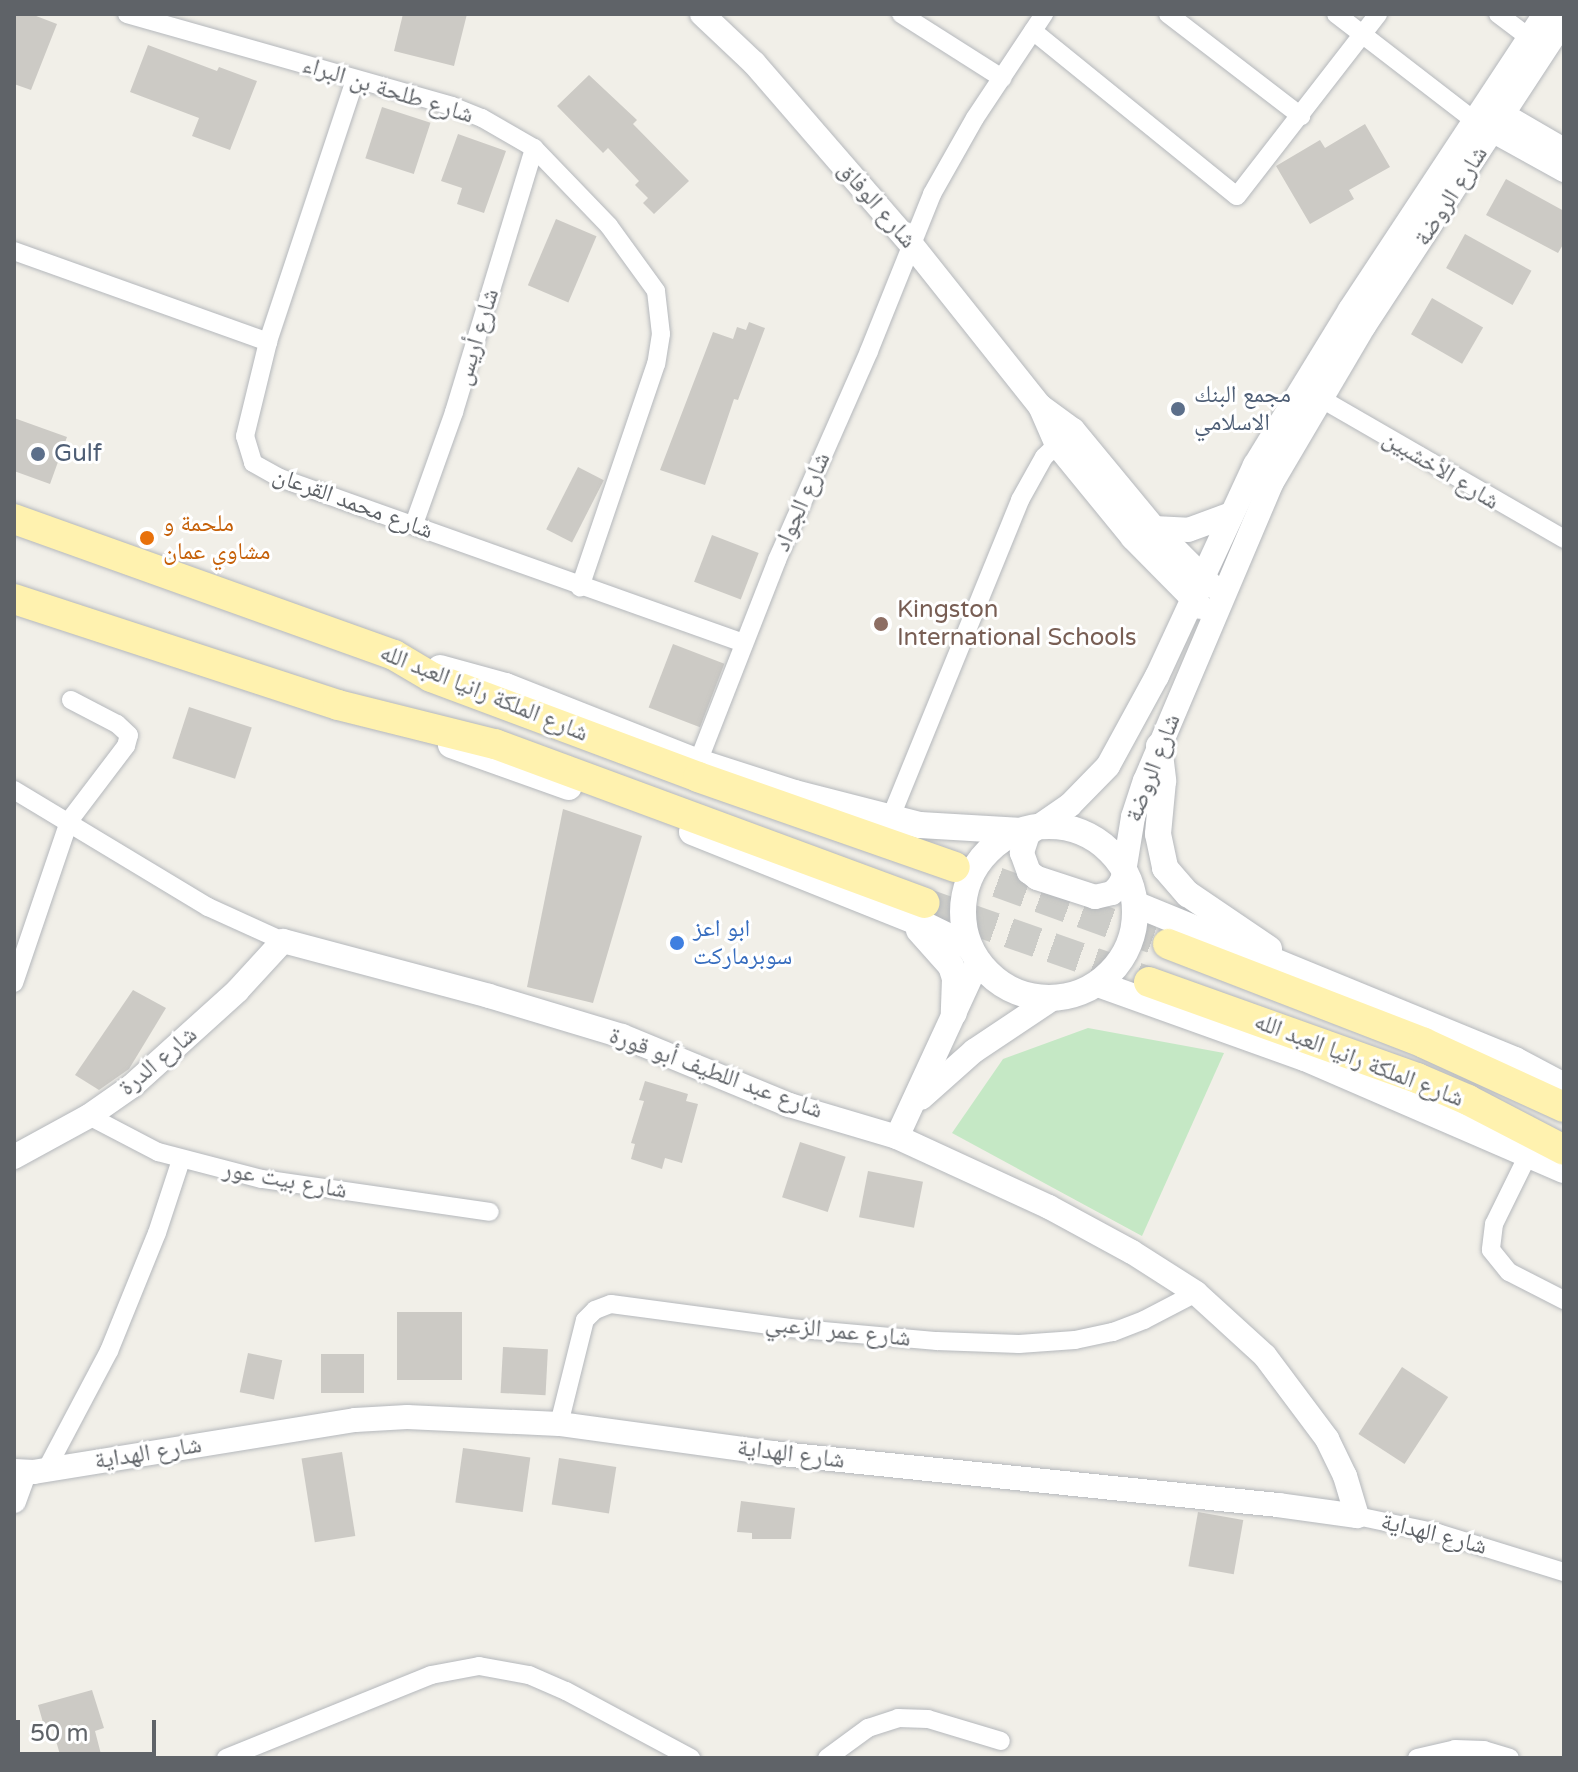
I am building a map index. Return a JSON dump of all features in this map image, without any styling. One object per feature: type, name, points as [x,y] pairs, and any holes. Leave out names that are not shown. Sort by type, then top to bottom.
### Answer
[{"type":"main road","name":"شارع الملكة رانيا العبد الله","points":[[14,519],[394,655],[431,677],[698,777],[955,867]]},
{"type":"main road","name":"شارع الملكة رانيا العبد الله","points":[[14,599],[338,705],[495,744],[914,910]]},
{"type":"main road","points":[[394,655],[506,686],[698,762],[890,819],[920,825],[1029,829],[1063,827],[1090,836],[1109,850],[1124,870],[1135,904],[1134,931],[1125,953],[1098,984],[1076,994],[1052,999],[1009,989],[974,955],[914,910]]},
{"type":"main road","points":[[1159,746],[1163,781],[1158,834],[1165,868],[1188,894],[1242,929],[1297,971]]},
{"type":"main road","points":[[974,955],[963,904],[972,874],[998,843],[1029,829]]},
{"type":"main road","points":[[1135,904],[1515,1060],[1564,1086]]},
{"type":"main road","points":[[914,910],[930,939],[951,966],[955,978],[954,1013]]},
{"type":"main road","name":"شارع الملكة رانيا العبد الله","points":[[1168,944],[1424,1043],[1564,1107]]},
{"type":"main road","name":"شارع الملكة رانيا العبد الله","points":[[1149,982],[1417,1078],[1468,1100],[1564,1150]]},
{"type":"main road","points":[[1098,984],[1305,1058],[1564,1170]]},
{"type":"street","name":"شارع طلحة بن البراء","points":[[127,14],[452,106],[502,127],[534,148],[609,226],[647,276],[660,304],[661,334],[656,364],[580,587]]},
{"type":"street","name":"شارع الوفاق","points":[[702,14],[754,63],[911,244],[1065,438],[1133,538],[1192,599],[1218,607]]},
{"type":"street","points":[[901,14],[1002,78]]},
{"type":"street","name":"شارع الجواد","points":[[698,762],[743,643],[943,172],[1044,14]]},
{"type":"street","points":[[1168,14],[1301,116]]},
{"type":"street","points":[[1336,14],[1564,170]]},
{"type":"street","points":[[1033,31],[1237,196],[1378,14]]},
{"type":"street","points":[[1498,14],[1529,37]]},
{"type":"street","name":"شارع الروضة","points":[[1124,870],[1133,817],[1159,746],[1272,482],[1489,118],[1529,37],[1545,14]]},
{"type":"street","name":"شارع الروضة","points":[[1029,829],[1078,798],[1108,766],[1126,738],[1229,515],[1300,390],[1489,118],[1564,20]]},
{"type":"street","name":"شارع محمد القرعان","points":[[355,80],[268,342],[245,436],[253,463],[280,478],[743,643]]},
{"type":"street","points":[[1489,118],[1564,150]]},
{"type":"street","name":"شارع أريس","points":[[414,524],[454,412],[534,148]]},
{"type":"street","points":[[14,251],[268,342]]},
{"type":"street","name":"شارع الأخشبين","points":[[1320,398],[1564,539]]},
{"type":"street","name":"شارع الوفاق","points":[[1065,438],[1202,576],[1218,607]]},
{"type":"street","points":[[890,819],[1031,475],[1065,438]]},
{"type":"street","points":[[1154,528],[1188,530],[1229,515]]},
{"type":"street","points":[[14,983],[69,821],[126,746],[129,735],[117,724],[71,700]]},
{"type":"street","name":"شارع عبد اللطيف أبو قورة","points":[[14,790],[208,907],[283,941],[622,1036],[789,1105],[897,1137],[1049,1207],[1132,1252],[1196,1293],[1265,1356],[1310,1413],[1341,1465],[1357,1516]]},
{"type":"street","points":[[1029,829],[1022,853],[1024,863],[1037,878],[1086,896],[1104,897],[1119,886],[1124,870]]},
{"type":"street","name":"شارع الدرة","points":[[14,1157],[89,1116],[132,1086],[190,1035],[283,941]]},
{"type":"street","points":[[897,1137],[954,1013],[974,955]]},
{"type":"street","points":[[913,1105],[966,1058],[1052,999]]},
{"type":"street","name":"شارع بيت عور","points":[[89,1116],[146,1146],[181,1160],[262,1179],[490,1212]]},
{"type":"street","points":[[1529,1153],[1494,1224],[1491,1250],[1509,1272],[1564,1300]]},
{"type":"street","points":[[14,1501],[28,1471],[109,1351],[157,1233],[181,1160]]},
{"type":"street","name":"شارع عمر الزعبي","points":[[559,1424],[578,1335],[585,1320],[601,1306],[630,1304],[790,1328],[937,1341],[1019,1344],[1075,1340],[1113,1332],[1196,1293]]},
{"type":"street","name":"شارع الهداية","points":[[28,1471],[384,1417],[559,1424],[772,1453],[1357,1516],[1438,1533],[1564,1572]]},
{"type":"street","points":[[226,1758],[431,1675],[479,1666],[529,1675],[566,1691],[691,1758]]},
{"type":"street","points":[[827,1758],[868,1728],[898,1718],[928,1719],[1001,1741]]},
{"type":"street","points":[[1417,1758],[1455,1749],[1484,1750],[1510,1758]]},
{"type":"green space","points":[[1088,1028],[1224,1053],[1142,1236],[952,1133],[1003,1059]]},
{"type":"building","points":[[14,14],[31,14],[57,24],[31,90],[14,84]]},
{"type":"building","points":[[403,14],[467,14],[454,66],[394,51]]},
{"type":"building","points":[[148,45],[217,71],[219,67],[257,81],[230,150],[192,136],[199,118],[130,92]]},
{"type":"building","points":[[589,75],[637,120],[633,124],[689,181],[654,214],[643,203],[648,198],[635,185],[639,181],[608,148],[603,153],[557,106]]},
{"type":"building","points":[[382,107],[431,123],[414,174],[365,158]]},
{"type":"building","points":[[1365,124],[1390,167],[1349,190],[1354,199],[1310,224],[1276,166],[1320,140],[1325,148]]},
{"type":"building","points":[[458,134],[506,151],[484,213],[457,204],[462,188],[441,181]]},
{"type":"building","points":[[1506,179],[1564,211],[1564,243],[1558,253],[1486,215]]},
{"type":"building","points":[[556,219],[597,236],[568,302],[528,285]]},
{"type":"building","points":[[1465,234],[1531,271],[1513,305],[1446,268]]},
{"type":"building","points":[[1432,298],[1483,328],[1462,364],[1411,334]]},
{"type":"building","points":[[749,322],[765,328],[738,400],[734,399],[705,485],[660,470],[713,332],[733,339],[737,327],[746,330]]},
{"type":"building","name":"Gulf","points":[[14,418],[67,437],[50,484],[14,471]]},
{"type":"building","points":[[578,467],[604,480],[572,543],[546,529]]},
{"type":"building","points":[[712,535],[759,553],[741,600],[694,582]]},
{"type":"building","points":[[673,644],[724,664],[700,727],[649,707]]},
{"type":"building","points":[[189,707],[252,727],[235,779],[172,758]]},
{"type":"building","points":[[563,809],[642,836],[593,1003],[527,987]]},
{"type":"building","points":[[133,990],[166,1008],[129,1069],[99,1090],[75,1075]]},
{"type":"building","points":[[645,1081],[688,1094],[686,1101],[698,1104],[682,1163],[665,1158],[662,1169],[631,1159],[635,1144],[631,1143],[644,1101],[639,1100]]},
{"type":"building","points":[[800,1142],[846,1157],[828,1212],[782,1197]]},
{"type":"building","points":[[868,1171],[923,1182],[914,1228],[859,1217]]},
{"type":"building","points":[[397,1312],[462,1312],[462,1380],[397,1380]]},
{"type":"building","points":[[503,1347],[548,1349],[546,1395],[501,1393]]},
{"type":"building","points":[[248,1353],[282,1360],[274,1399],[240,1392]]},
{"type":"building","points":[[321,1354],[364,1354],[364,1393],[321,1393]]},
{"type":"building","points":[[1402,1367],[1448,1397],[1405,1464],[1358,1434]]},
{"type":"building","points":[[463,1448],[530,1457],[523,1512],[455,1502]]},
{"type":"building","points":[[342,1452],[355,1536],[315,1542],[302,1458]]},
{"type":"building","points":[[559,1458],[616,1467],[609,1513],[552,1504]]},
{"type":"building","points":[[741,1501],[795,1508],[791,1539],[752,1539],[752,1533],[737,1532]]},
{"type":"building","points":[[1198,1512],[1243,1520],[1234,1574],[1188,1566]]},
{"type":"building","points":[[92,1690],[104,1728],[95,1731],[102,1758],[61,1758],[51,1724],[44,1726],[38,1705]]},
{"type":"tunnel","points":[[955,867],[1168,944]]},
{"type":"tunnel","points":[[924,903],[1149,982]]},
{"type":"place","name":"مجمع البنك الاسلامي","points":[[1178,409]]},
{"type":"place","name":"Gulf","points":[[38,454]]},
{"type":"place","name":"ملحمة و مشاوي عمان","points":[[147,538]]},
{"type":"place","name":"Kingston International Schools","points":[[881,624]]},
{"type":"place","name":"ابو اعز سوبرماركت","points":[[677,943]]}]
